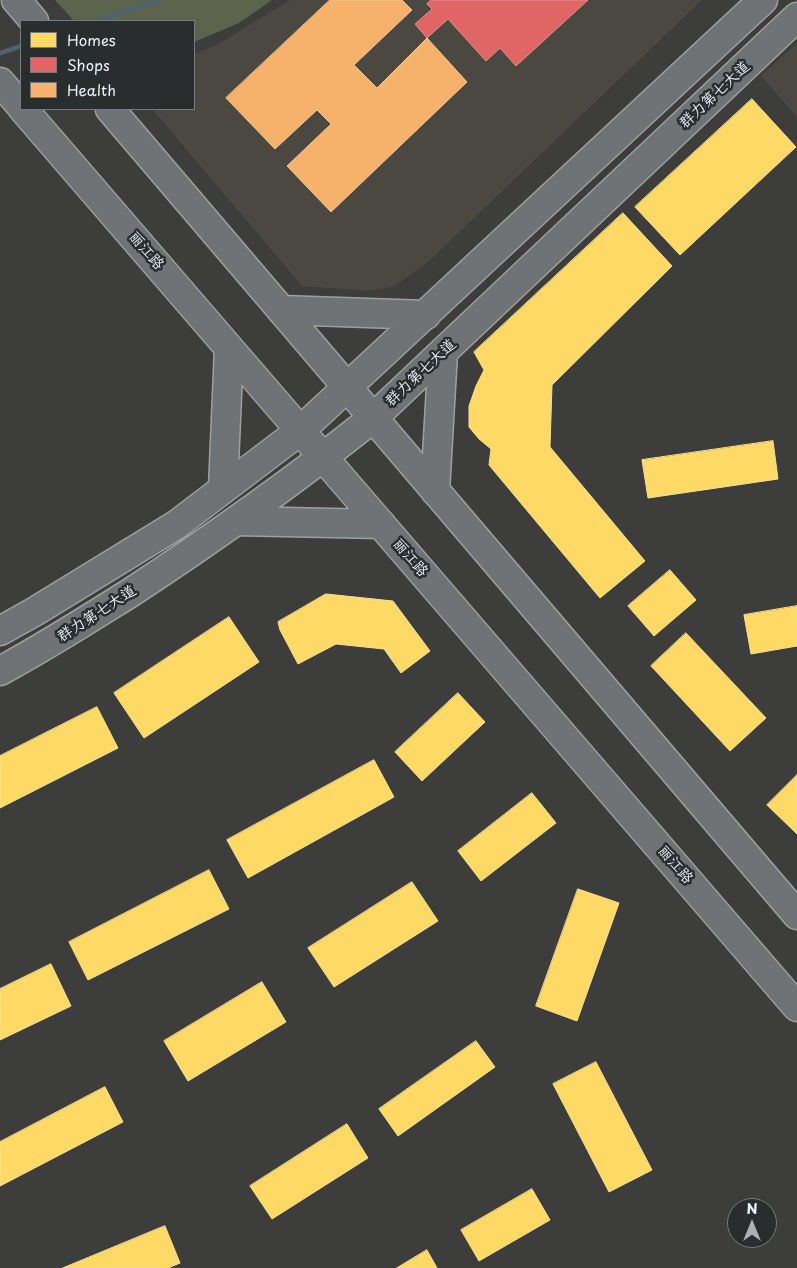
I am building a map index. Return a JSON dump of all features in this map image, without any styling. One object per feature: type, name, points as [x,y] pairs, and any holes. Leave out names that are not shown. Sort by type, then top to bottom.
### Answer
[{"type":"main road","points":[[0,631],[176,525],[301,430],[762,0]]},
{"type":"main road","name":"群力第七大道","points":[[0,671],[45,647],[194,552],[324,457],[373,418],[797,17]]},
{"type":"main road","name":"丽江路","points":[[0,82],[20,106]]},
{"type":"main road","name":"丽江路","points":[[24,110],[797,1007]]},
{"type":"main road","points":[[111,110],[797,915]]},
{"type":"main road","points":[[281,310],[426,315]]},
{"type":"main road","points":[[223,488],[229,348]]},
{"type":"main road","points":[[435,492],[443,352]]},
{"type":"main road","points":[[236,521],[381,524]]},
{"type":"shaded area","points":[[290,0],[702,0],[427,263],[395,286],[368,291],[302,286],[153,110],[195,110],[195,54],[215,46]]},
{"type":"shaded area","points":[[797,43],[797,117],[761,76]]},
{"type":"green space","points":[[55,0],[272,0],[239,23],[195,42],[195,20],[73,20]]},
{"type":"building: Homes","points":[[752,99],[796,147],[680,255],[635,207]]},
{"type":"building: Homes","points":[[623,213],[672,266],[552,385],[550,447],[645,561],[600,598],[489,465],[491,449],[469,427],[469,406],[484,370],[474,352]]},
{"type":"building: Homes","points":[[773,441],[778,479],[648,498],[642,460]]},
{"type":"building: Homes","points":[[670,570],[696,600],[654,636],[628,606]]},
{"type":"building: Homes","points":[[326,594],[393,601],[430,651],[401,673],[384,649],[336,644],[298,664],[280,630],[278,622]]},
{"type":"building: Homes","points":[[797,606],[797,646],[751,654],[744,615]]},
{"type":"building: Homes","points":[[229,617],[259,662],[144,738],[114,693]]},
{"type":"building: Homes","points":[[686,633],[766,718],[730,751],[651,666]]},
{"type":"building: Homes","points":[[458,693],[485,722],[422,781],[395,752]]},
{"type":"building: Homes","points":[[97,707],[118,748],[0,808],[0,756]]},
{"type":"building: Homes","points":[[374,760],[394,797],[248,878],[227,840]]},
{"type":"building: Homes","points":[[797,775],[797,834],[767,805]]},
{"type":"building: Homes","points":[[532,793],[556,823],[481,881],[458,851]]},
{"type":"building: Homes","points":[[209,870],[229,909],[88,980],[69,942]]},
{"type":"building: Homes","points":[[412,882],[438,921],[334,987],[308,948]]},
{"type":"building: Homes","points":[[578,889],[619,903],[577,1021],[536,1006]]},
{"type":"building: Homes","points":[[51,964],[71,1006],[0,1040],[0,989]]},
{"type":"building: Homes","points":[[262,982],[286,1022],[188,1081],[164,1041]]},
{"type":"building: Homes","points":[[476,1041],[495,1067],[398,1136],[379,1109]]},
{"type":"building: Homes","points":[[596,1062],[652,1170],[609,1192],[553,1084]]},
{"type":"building: Homes","points":[[105,1087],[123,1122],[0,1186],[0,1142]]},
{"type":"building: Homes","points":[[347,1124],[368,1158],[272,1219],[250,1186]]},
{"type":"building: Homes","points":[[532,1189],[550,1220],[479,1261],[461,1230]]},
{"type":"building: Homes","points":[[165,1226],[180,1263],[168,1268],[63,1268]]},
{"type":"building: Homes","points":[[427,1250],[437,1268],[397,1268]]},
{"type":"building: Shops","points":[[431,0],[588,0],[516,66],[500,48],[486,61],[448,19],[427,38],[415,24],[432,9],[427,4]]},
{"type":"building: Health","points":[[330,0],[402,0],[412,10],[354,65],[377,88],[427,38],[467,82],[331,212],[287,166],[331,124],[317,110],[275,149],[226,98]]},
{"type":"waterway","points":[[99,20],[159,0]]},
{"type":"waterway","points":[[0,53],[20,46]]}]
